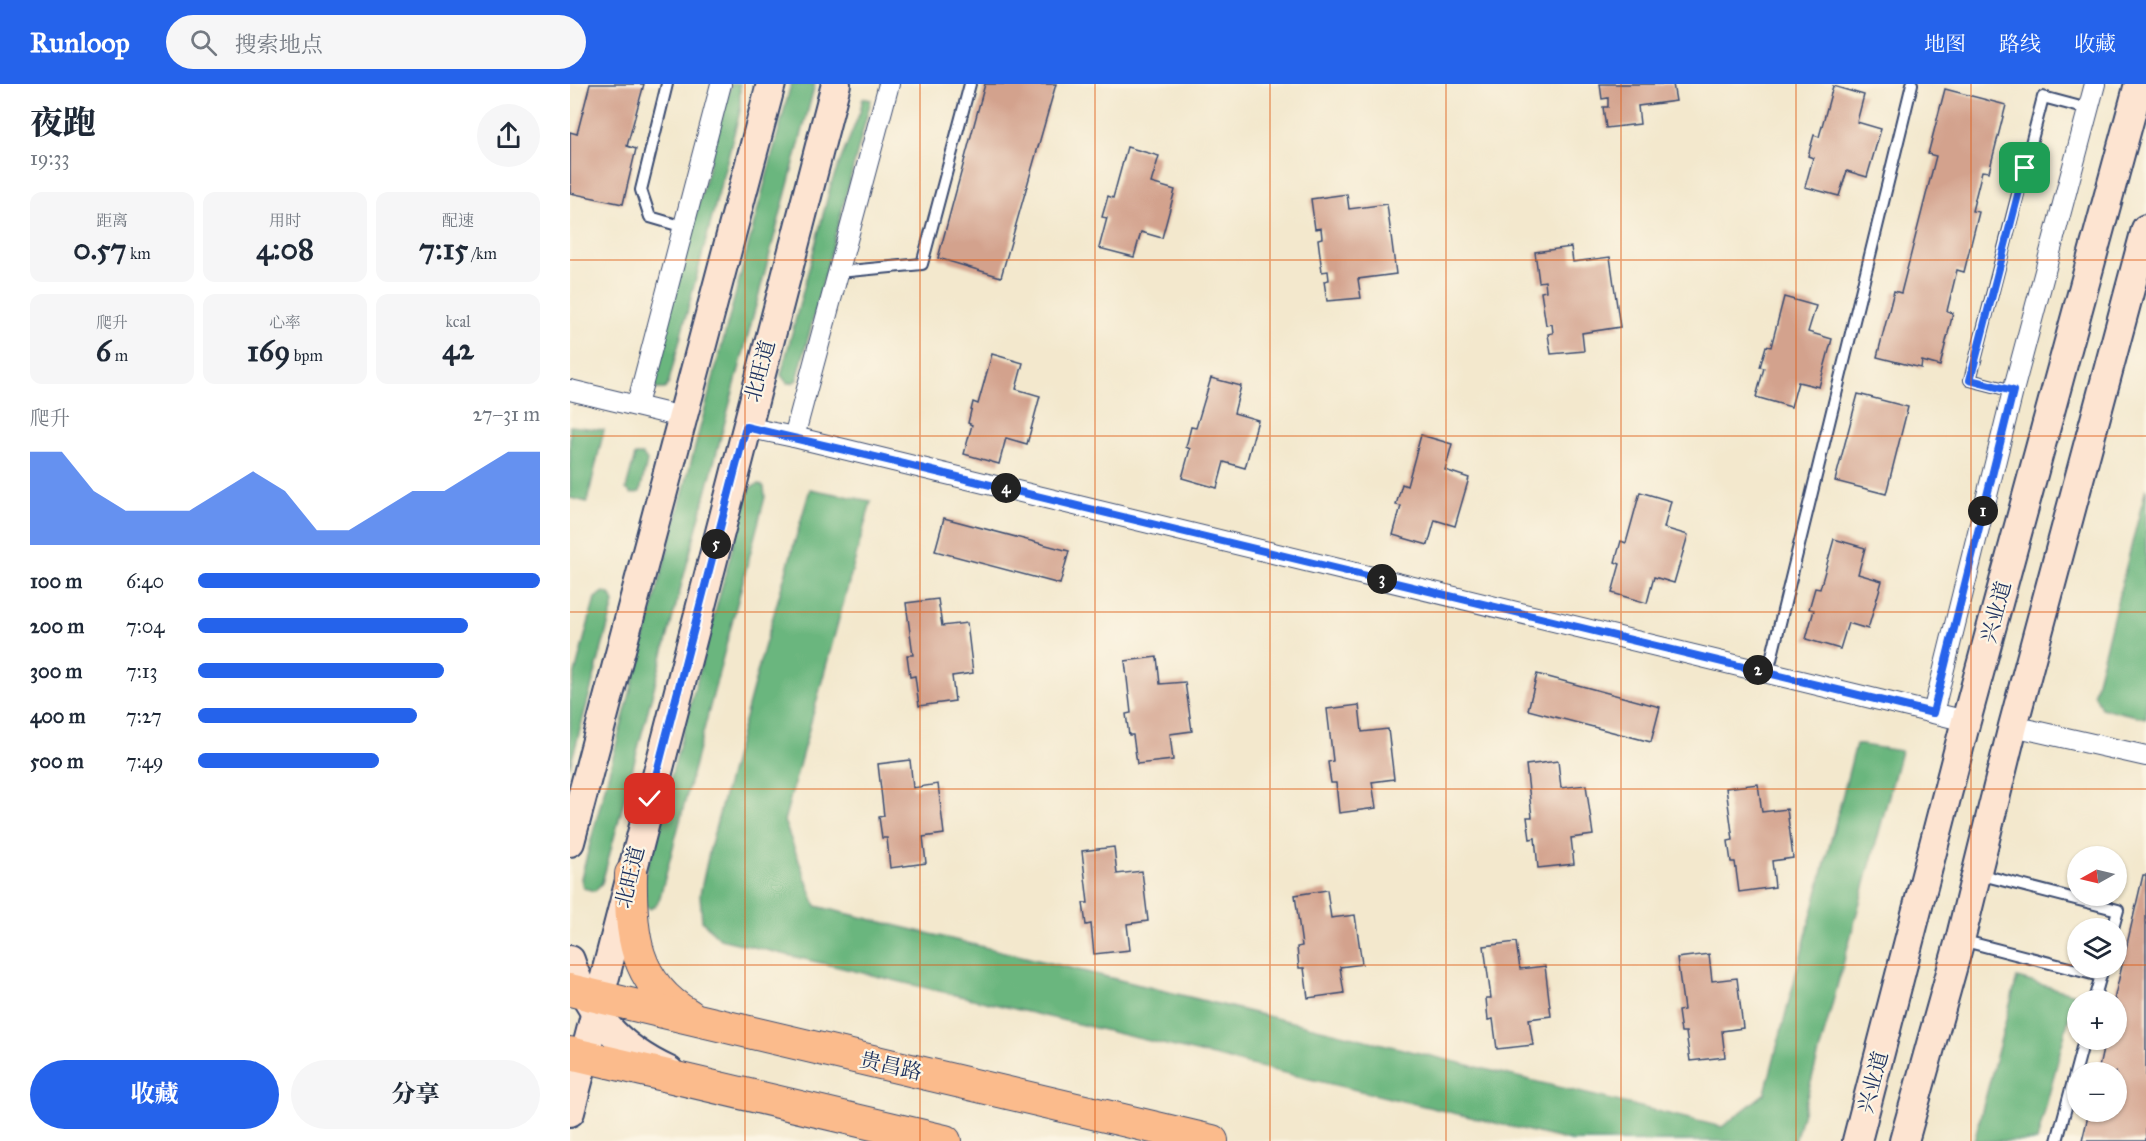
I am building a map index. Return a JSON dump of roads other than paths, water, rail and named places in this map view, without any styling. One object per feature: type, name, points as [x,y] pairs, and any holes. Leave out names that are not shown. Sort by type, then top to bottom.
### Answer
[{"type":"main road","points":[[570,842],[771,84]]},
{"type":"main road","name":"北旺道","points":[[570,1112],[587,999],[631,874],[836,84]]},
{"type":"main road","name":"兴业道","points":[[1857,1141],[1966,721],[2139,84]]},
{"type":"main road","points":[[1905,1141],[1978,874],[2013,726],[2146,229]]},
{"type":"main road","points":[[631,874],[630,906],[633,931],[646,972],[658,991],[673,1005],[701,1022]]},
{"type":"main road","points":[[570,960],[575,977],[587,999],[610,1032],[646,1060],[688,1080]]},
{"type":"main road","name":"贵昌路","points":[[587,999],[701,1022],[1212,1141]]},
{"type":"main road","points":[[577,1054],[945,1141]]},
{"type":"street","points":[[637,405],[722,84]]},
{"type":"street","points":[[794,437],[889,84]]},
{"type":"street","points":[[1933,713],[2013,391],[2096,84]]},
{"type":"street","points":[[570,390],[682,417]]},
{"type":"street","points":[[746,427],[1966,721]]},
{"type":"street","points":[[2013,726],[2146,756]]},
{"type":"lane","points":[[667,84],[641,190],[650,217],[684,227]]},
{"type":"lane","points":[[839,272],[922,264],[970,84]]},
{"type":"lane","points":[[1768,672],[1912,84]]},
{"type":"lane","points":[[2013,391],[1970,380],[2043,97],[2088,109]]},
{"type":"lane","points":[[1978,874],[2118,910],[2116,918]]},
{"type":"lane","points":[[1960,939],[2067,964]]},
{"type":"lane","points":[[2056,1141],[2081,1050]]}]
